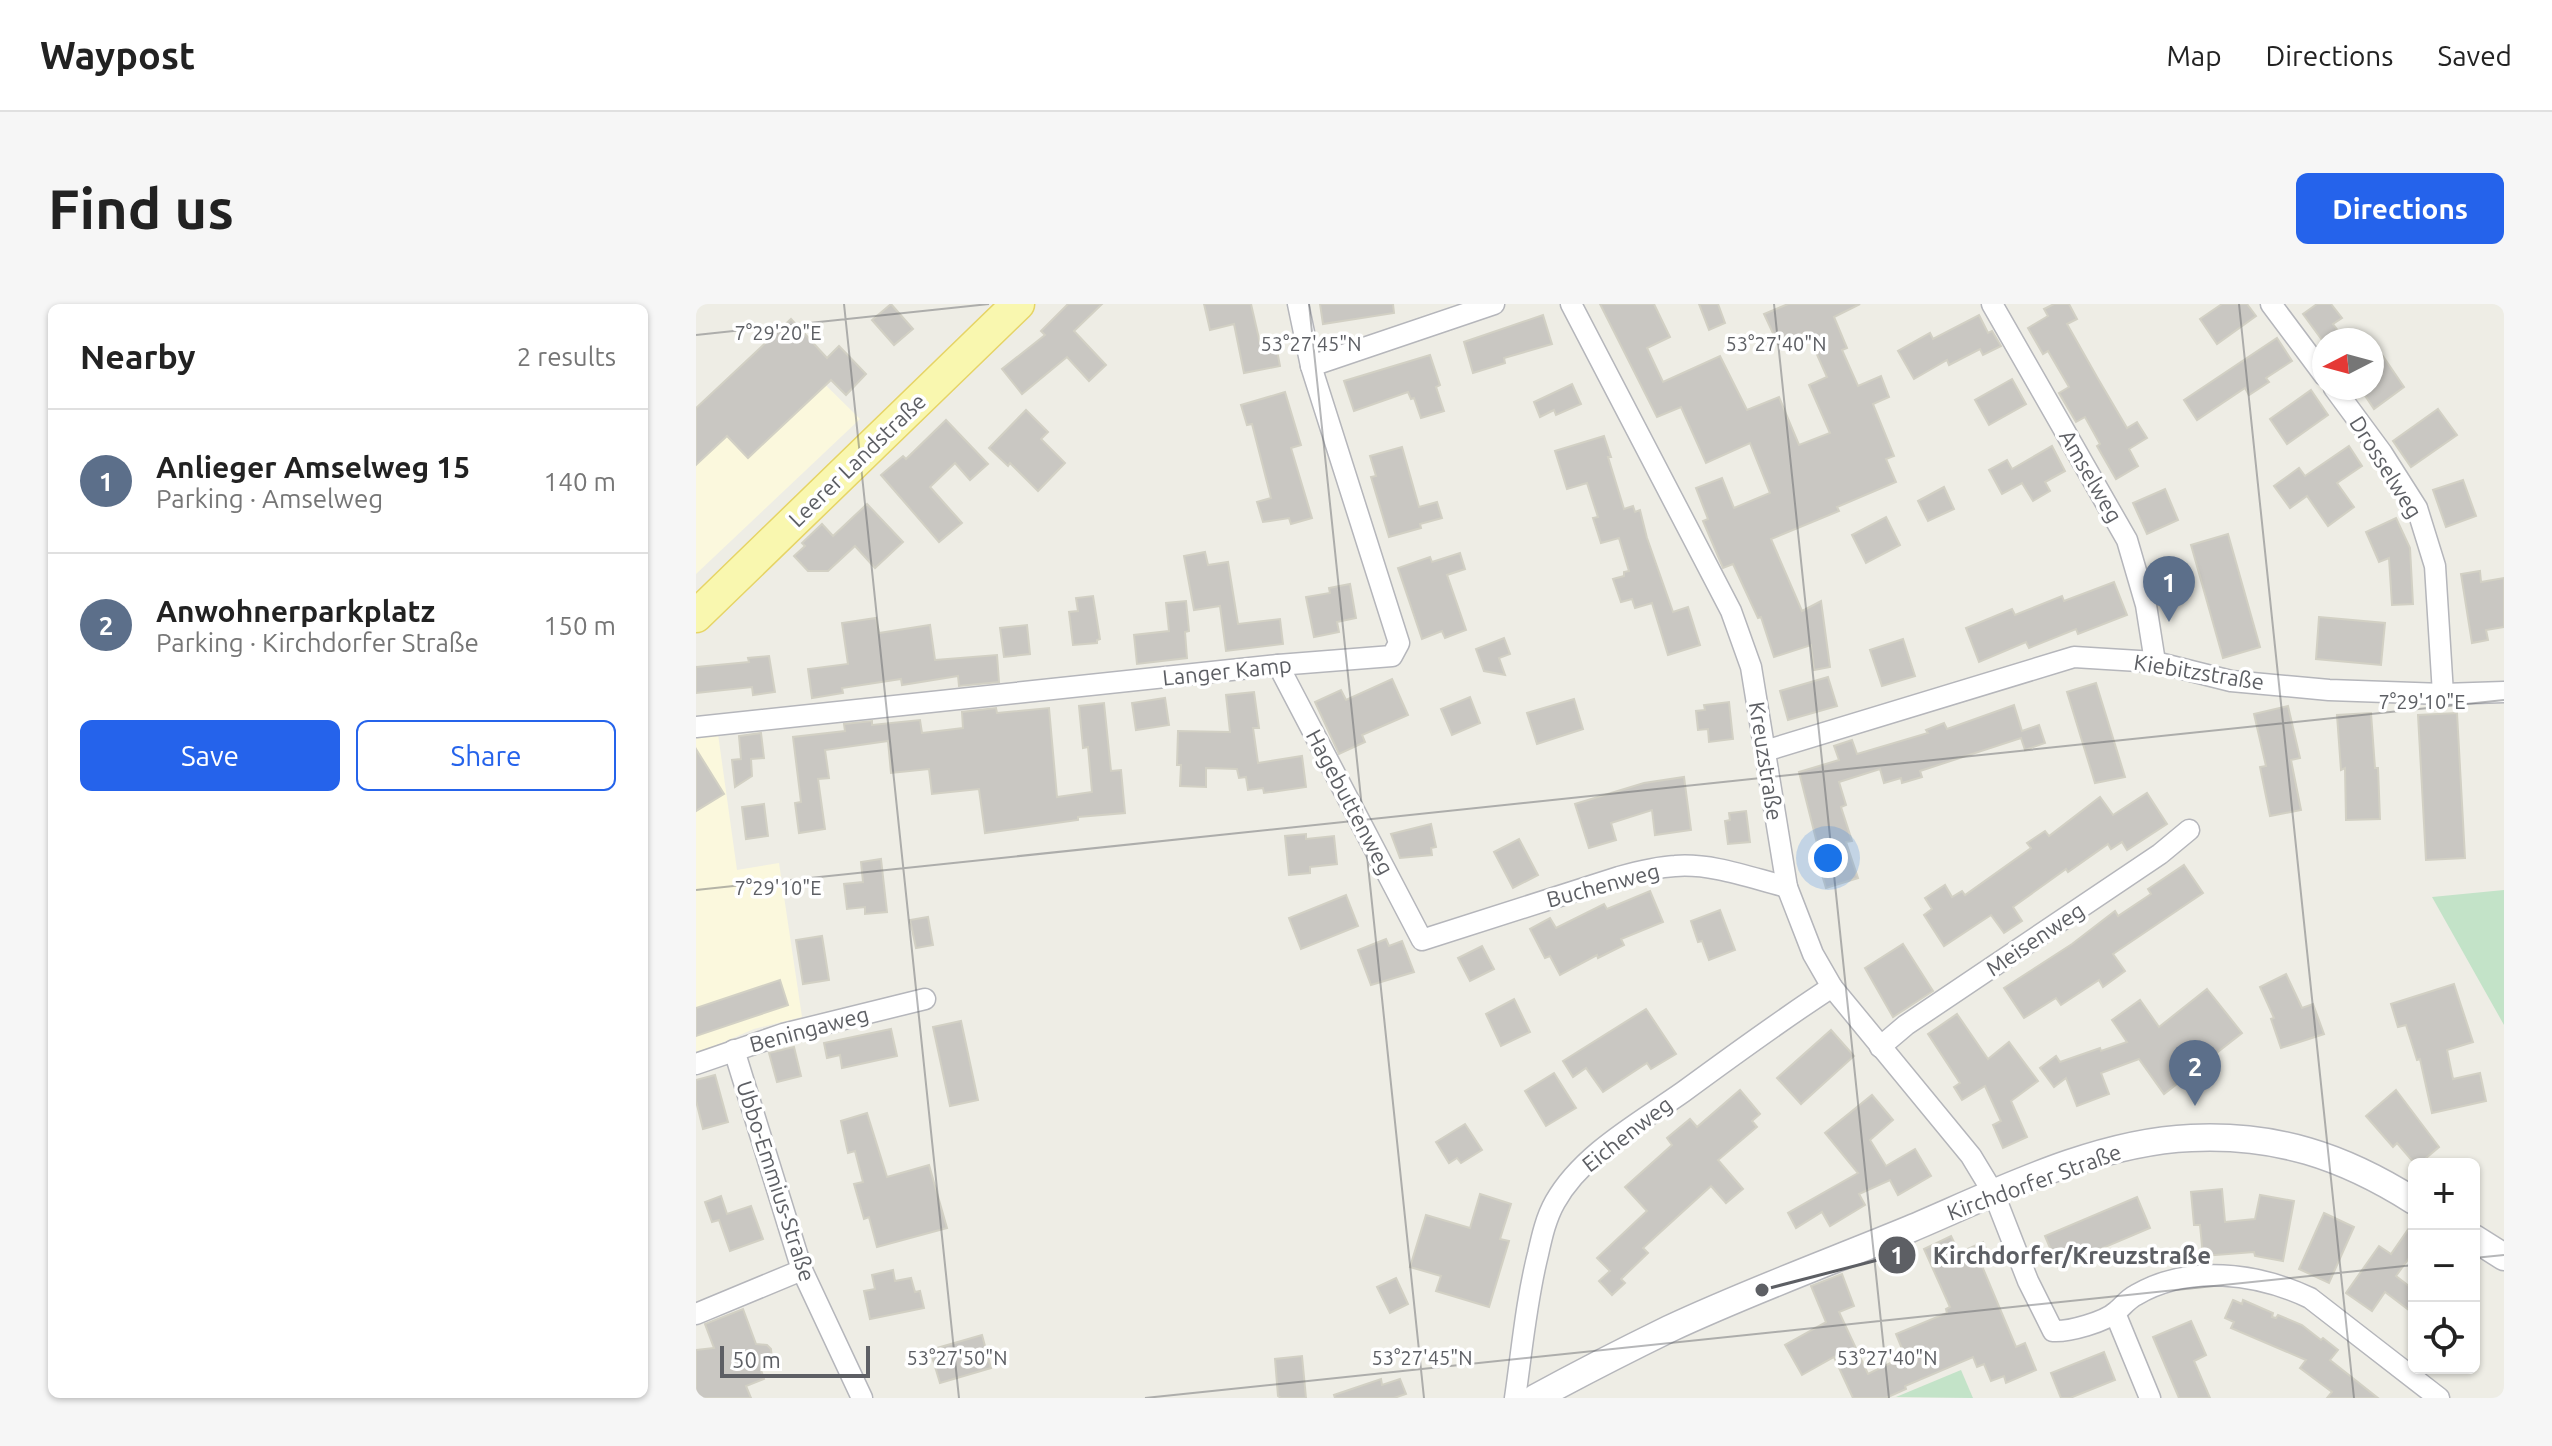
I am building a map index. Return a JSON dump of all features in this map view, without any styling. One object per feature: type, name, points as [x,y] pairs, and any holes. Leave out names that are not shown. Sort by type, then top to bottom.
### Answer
[{"type":"main road","name":"Leerer Landstraße","points":[[696,616],[1018,304]]},
{"type":"street","name":"Langer Kamp","points":[[696,727],[1278,665],[1392,656],[1399,643],[1311,366],[1298,304]]},
{"type":"street","points":[[1311,366],[1494,304]]},
{"type":"street","name":"Kreuzstraße","points":[[1571,304],[1731,611],[1751,667],[1787,887],[1813,954],[1832,987],[1971,1156],[1994,1194],[2028,1281],[2053,1331],[2068,1332],[2115,1313]]},
{"type":"street","name":"Amselweg","points":[[1992,304],[2127,540],[2146,605],[2155,662]]},
{"type":"street","points":[[2271,304],[2312,359]]},
{"type":"street","name":"Drosselweg","points":[[2343,400],[2417,508],[2435,566],[2443,694]]},
{"type":"street","name":"Kiebitzstraße","points":[[1765,751],[2074,657],[2155,662],[2231,681],[2329,690],[2443,694],[2504,692]]},
{"type":"street","name":"Hagebuttenweg","points":[[1278,665],[1422,940]]},
{"type":"street","name":"Meisenweg","points":[[1880,1047],[1906,1025],[2160,854],[2189,830]]},
{"type":"street","name":"Buchenweg","points":[[1422,940],[1649,869],[1698,867],[1787,887]]},
{"type":"street","name":"Eichenweg","points":[[1515,1398],[1523,1323],[1545,1224],[1554,1203],[1570,1181],[1622,1135],[1761,1033],[1832,987]]},
{"type":"street","name":"Beningaweg","points":[[696,1064],[783,1034],[925,999]]},
{"type":"street","name":"Ubbo-Emmius-Straße","points":[[734,1050],[802,1270],[862,1398]]},
{"type":"street","name":"Kirchdorfer Straße","points":[[1535,1398],[1671,1328],[1994,1194],[2109,1150],[2190,1138],[2266,1141],[2340,1161],[2374,1176],[2408,1197]]},
{"type":"street","points":[[2480,1242],[2504,1257]]},
{"type":"street","points":[[696,1314],[802,1270]]},
{"type":"street","points":[[2150,1398],[2115,1313],[2134,1296],[2166,1282],[2209,1275],[2258,1279],[2288,1287],[2310,1298],[2439,1398]]},
{"type":"shaded area","points":[[778,338],[860,419],[696,574],[696,418]]},
{"type":"shaded area","points":[[718,734],[737,870],[779,863],[802,1017],[754,1029],[696,1054],[696,737]]},
{"type":"green space","points":[[2504,890],[2504,1025],[2432,897]]},
{"type":"green space","points":[[1961,1370],[1973,1398],[1896,1397]]},
{"type":"building","points":[[891,304],[913,329],[894,345],[872,320]]},
{"type":"building","points":[[1068,304],[1102,304],[1074,331],[1106,365],[1089,381],[1067,357],[1022,394],[1002,369],[1045,335],[1041,331]]},
{"type":"building","points":[[1204,304],[1251,304],[1260,343],[1275,340],[1280,366],[1244,373],[1234,324],[1210,330]]},
{"type":"building","points":[[1320,304],[1393,304],[1394,313],[1323,324]]},
{"type":"building","points":[[1600,304],[1654,304],[1670,337],[1647,348],[1663,382],[1720,356],[1747,410],[1779,397],[1799,445],[1830,433],[1809,385],[1827,377],[1807,332],[1778,344],[1764,314],[1788,304],[1860,304],[1834,317],[1847,348],[1842,350],[1858,386],[1881,376],[1889,397],[1873,404],[1894,456],[1886,459],[1896,482],[1837,507],[1839,511],[1771,539],[1802,611],[1821,601],[1830,667],[1814,670],[1811,645],[1774,657],[1761,617],[1758,618],[1733,564],[1723,568],[1703,521],[1708,519],[1696,488],[1722,478],[1734,508],[1770,493],[1750,443],[1706,463],[1681,407],[1657,417]]},
{"type":"building","points":[[1699,304],[1718,304],[1725,323],[1709,330]]},
{"type":"building","points":[[2054,304],[2069,304],[2077,319],[2067,324],[2097,377],[2127,428],[2137,422],[2147,438],[2129,449],[2138,466],[2116,479],[2085,417],[2076,422],[2059,393],[2069,387],[2048,351],[2043,354],[2028,328],[2048,316],[2044,309]]},
{"type":"building","points":[[2222,304],[2247,304],[2256,316],[2217,344],[2200,319]]},
{"type":"building","points":[[2317,304],[2331,304],[2342,318],[2333,324],[2336,328],[2313,328],[2303,314]]},
{"type":"building","points":[[1543,315],[1552,344],[1504,358],[1505,363],[1473,373],[1464,342]]},
{"type":"building","points":[[1979,315],[1988,333],[1992,331],[2001,346],[1983,355],[1980,349],[1949,365],[1947,360],[1914,379],[1898,351],[1930,333],[1933,339]]},
{"type":"building","points":[[791,319],[827,358],[839,346],[866,374],[846,395],[831,380],[748,458],[727,436],[696,465],[696,408]]},
{"type":"building","points":[[2277,338],[2292,361],[2266,378],[2269,382],[2249,395],[2245,388],[2197,420],[2184,400]]},
{"type":"building","points":[[1430,355],[1440,385],[1436,387],[1444,411],[1421,418],[1414,398],[1411,399],[1408,392],[1354,411],[1344,381]]},
{"type":"building","points":[[2384,358],[2404,387],[2374,409],[2368,400],[2384,400]]},
{"type":"building","points":[[2012,379],[2026,404],[1989,425],[1975,400]]},
{"type":"building","points":[[1572,384],[1581,404],[1556,415],[1554,410],[1540,417],[1534,402]]},
{"type":"building","points":[[2311,390],[2312,400],[2318,400],[2328,415],[2287,444],[2270,419]]},
{"type":"building","points":[[1285,392],[1301,445],[1291,448],[1312,518],[1291,524],[1289,518],[1263,522],[1257,502],[1271,498],[1252,424],[1247,425],[1241,405]]},
{"type":"building","points":[[2438,409],[2457,435],[2411,467],[2393,441]]},
{"type":"building","points":[[1026,410],[1048,432],[1041,439],[1065,463],[1038,491],[1010,463],[1008,466],[989,448]]},
{"type":"building","points":[[946,420],[988,464],[970,480],[955,463],[930,487],[962,523],[939,542],[881,475],[903,456],[906,459]]},
{"type":"building","points":[[1604,436],[1624,509],[1633,506],[1635,512],[1640,510],[1673,612],[1688,607],[1700,645],[1668,655],[1652,603],[1635,608],[1632,599],[1621,602],[1613,579],[1629,571],[1619,538],[1601,543],[1593,518],[1598,517],[1587,483],[1567,489],[1555,451]]},
{"type":"building","points":[[2052,446],[2065,471],[2045,482],[2050,491],[2033,501],[2022,483],[2002,494],[1989,470],[2007,460],[2012,469]]},
{"type":"building","points":[[2349,446],[2362,466],[2337,483],[2354,507],[2328,526],[2307,496],[2290,508],[2274,486],[2299,468],[2305,476]]},
{"type":"building","points":[[1402,447],[1419,507],[1437,502],[1442,518],[1389,537],[1371,477],[1376,476],[1370,456]]},
{"type":"building","points":[[2463,480],[2476,516],[2446,527],[2433,490]]},
{"type":"building","points":[[1944,487],[1954,509],[1928,521],[1918,501]]},
{"type":"building","points":[[2165,489],[2178,520],[2147,534],[2133,503]]},
{"type":"building","points":[[867,504],[903,542],[875,568],[855,546],[828,571],[808,571],[794,556],[805,546],[802,543],[822,524],[833,536]]},
{"type":"building","points":[[1886,517],[1900,545],[1866,563],[1852,535]]},
{"type":"building","points":[[2396,518],[2410,548],[2413,604],[2392,605],[2389,558],[2379,562],[2366,532]]},
{"type":"building","points":[[2228,534],[2260,647],[2223,658],[2191,545]]},
{"type":"building","points":[[1205,552],[1208,565],[1228,562],[1238,624],[1280,619],[1283,644],[1226,651],[1220,606],[1194,610],[1184,556]]},
{"type":"building","points":[[1460,553],[1465,569],[1447,575],[1466,630],[1445,638],[1442,631],[1422,639],[1398,568],[1430,557],[1432,562]]},
{"type":"building","points":[[2480,571],[2481,582],[2504,578],[2504,627],[2486,630],[2488,640],[2472,643],[2461,574]]},
{"type":"building","points":[[2114,582],[2127,615],[2078,634],[2076,629],[2029,648],[2026,642],[1979,662],[1966,628],[2012,609],[2015,615],[2062,596],[2064,601]]},
{"type":"building","points":[[1350,584],[1356,618],[1337,622],[1339,632],[1314,637],[1306,597],[1330,593],[1329,588]]},
{"type":"building","points":[[1093,596],[1100,639],[1097,643],[1073,645],[1069,612],[1078,611],[1076,598]]},
{"type":"building","points":[[1186,601],[1189,631],[1185,632],[1187,658],[1137,664],[1134,635],[1169,631],[1166,603]]},
{"type":"building","points":[[2319,617],[2385,623],[2381,665],[2316,659]]},
{"type":"building","points":[[876,618],[879,633],[930,625],[935,660],[997,655],[999,682],[959,686],[958,676],[902,685],[901,679],[842,688],[843,693],[812,698],[808,669],[848,664],[842,623]]},
{"type":"building","points":[[1027,625],[1030,654],[1004,657],[1000,628]]},
{"type":"building","points":[[1504,638],[1510,654],[1499,658],[1505,675],[1484,671],[1476,649]]},
{"type":"building","points":[[1903,639],[1915,676],[1882,686],[1870,650]]},
{"type":"building","points":[[769,656],[775,692],[753,695],[752,687],[696,693],[696,667],[749,662],[748,658]]},
{"type":"building","points":[[1828,677],[1837,706],[1788,720],[1780,691]]},
{"type":"building","points":[[1392,679],[1408,715],[1362,735],[1365,742],[1339,754],[1315,702],[1341,690],[1346,700]]},
{"type":"building","points":[[2096,683],[2125,777],[2095,783],[2067,692]]},
{"type":"building","points":[[1254,692],[1259,728],[1253,728],[1258,763],[1302,756],[1306,787],[1264,793],[1263,788],[1248,790],[1246,777],[1239,778],[1237,769],[1206,768],[1206,787],[1180,786],[1178,731],[1230,732],[1226,695]]},
{"type":"building","points":[[1470,697],[1480,723],[1452,735],[1441,709]]},
{"type":"building","points":[[1165,698],[1169,725],[1136,730],[1132,703]]},
{"type":"building","points":[[1574,699],[1583,729],[1537,744],[1527,713]]},
{"type":"building","points":[[1729,702],[1733,739],[1709,742],[1708,729],[1698,730],[1696,711],[1705,710],[1704,705]]},
{"type":"building","points":[[1104,703],[1111,771],[1121,770],[1125,813],[1078,817],[1078,820],[985,833],[979,789],[932,794],[929,769],[891,773],[888,741],[825,750],[829,778],[818,779],[825,829],[799,833],[795,803],[801,802],[793,737],[845,731],[844,724],[872,721],[872,725],[920,720],[922,733],[963,728],[962,712],[996,708],[997,713],[1049,708],[1057,797],[1092,792],[1088,747],[1083,748],[1079,706]]},
{"type":"building","points":[[2014,705],[2022,731],[2039,725],[2045,743],[2025,750],[2021,738],[1920,771],[1922,777],[1902,783],[1901,778],[1884,783],[1880,769],[1839,782],[1846,805],[1841,807],[1852,841],[1846,842],[1858,878],[1826,888],[1815,852],[1819,851],[1799,772],[1839,760],[1834,746],[1852,740],[1857,754],[1928,733],[1926,730],[1944,723],[1947,729]]},
{"type":"building","points":[[2288,706],[2300,758],[2291,760],[2301,810],[2270,816],[2260,767],[2266,766],[2254,714]]},
{"type":"building","points":[[2371,713],[2380,819],[2346,820],[2345,768],[2341,770],[2337,715]]},
{"type":"building","points":[[2457,713],[2465,858],[2426,860],[2418,715]]},
{"type":"building","points":[[761,733],[764,758],[751,759],[752,776],[735,787],[732,760],[741,759],[739,736]]},
{"type":"building","points":[[696,749],[724,794],[696,811]]},
{"type":"building","points":[[1684,777],[1691,830],[1655,835],[1652,810],[1611,823],[1616,840],[1589,848],[1575,804],[1644,783]]},
{"type":"building","points":[[2147,793],[2167,824],[2127,850],[2122,842],[2111,849],[2108,844],[2068,872],[2066,869],[2013,907],[2022,921],[2004,933],[1991,915],[1944,946],[1924,915],[1932,909],[1925,898],[1945,885],[1952,897],[1962,891],[1965,895],[2031,848],[2027,843],[2045,831],[2049,836],[2100,797],[2113,815]]},
{"type":"building","points":[[764,804],[768,836],[746,839],[742,807]]},
{"type":"building","points":[[1746,811],[1750,842],[1728,844],[1725,821],[1730,820],[1729,813]]},
{"type":"building","points":[[1431,824],[1436,847],[1431,848],[1432,855],[1400,858],[1391,834]]},
{"type":"building","points":[[1306,834],[1306,839],[1334,836],[1337,864],[1310,867],[1310,873],[1289,875],[1285,836]]},
{"type":"building","points":[[1519,839],[1538,875],[1513,888],[1494,852]]},
{"type":"building","points":[[881,859],[887,912],[865,914],[865,907],[847,909],[844,884],[863,882],[861,862]]},
{"type":"building","points":[[2184,865],[2203,893],[2113,954],[2125,971],[2103,987],[2099,980],[2061,1005],[2056,998],[2024,1018],[2004,988],[2072,944],[2115,911],[2118,916],[2151,894],[2148,889]]},
{"type":"building","points":[[1650,891],[1663,922],[1621,939],[1624,945],[1598,958],[1597,955],[1560,975],[1550,956],[1545,958],[1530,929],[1550,918],[1556,928],[1604,904],[1607,909]]},
{"type":"building","points":[[1346,895],[1358,926],[1301,949],[1289,918]]},
{"type":"building","points":[[1720,910],[1735,950],[1709,960],[1702,941],[1698,942],[1691,921]]},
{"type":"building","points":[[928,917],[933,945],[916,948],[910,920]]},
{"type":"building","points":[[822,936],[829,980],[803,984],[796,940]]},
{"type":"building","points":[[1386,939],[1389,946],[1402,941],[1414,972],[1371,985],[1358,950]]},
{"type":"building","points":[[1903,944],[1933,991],[1893,1017],[1865,968]]},
{"type":"building","points":[[1482,946],[1494,969],[1470,981],[1458,958]]},
{"type":"building","points":[[2286,974],[2302,1008],[2313,1004],[2324,1034],[2281,1048],[2271,1019],[2274,1018],[2260,987]]},
{"type":"building","points":[[780,980],[788,1005],[696,1036],[696,1008]]},
{"type":"building","points":[[2454,984],[2473,1042],[2447,1050],[2453,1079],[2480,1073],[2486,1101],[2432,1113],[2420,1059],[2417,1060],[2406,1025],[2398,1027],[2391,1004]]},
{"type":"building","points":[[2207,989],[2242,1033],[2164,1094],[2139,1059],[2101,1073],[2109,1094],[2077,1106],[2066,1078],[2054,1087],[2040,1068],[2056,1056],[2060,1062],[2127,1042],[2112,1020],[2140,1000],[2159,1027]]},
{"type":"building","points":[[1514,999],[1530,1032],[1501,1046],[1486,1014]]},
{"type":"building","points":[[1646,1009],[1676,1054],[1651,1069],[1647,1063],[1603,1092],[1586,1068],[1573,1077],[1563,1061]]},
{"type":"building","points":[[1957,1014],[1988,1059],[2009,1042],[2038,1081],[2011,1101],[2027,1137],[2003,1148],[1993,1125],[2001,1121],[1985,1086],[1962,1100],[1954,1087],[1960,1083],[1928,1034]]},
{"type":"building","points":[[961,1021],[978,1100],[950,1106],[933,1027]]},
{"type":"building","points":[[891,1029],[897,1056],[842,1068],[840,1055],[827,1058],[824,1043]]},
{"type":"building","points":[[1831,1030],[1854,1056],[1801,1104],[1777,1078]]},
{"type":"building","points":[[794,1047],[801,1076],[777,1082],[769,1053]]},
{"type":"building","points":[[1554,1073],[1576,1108],[1546,1126],[1525,1091]]},
{"type":"building","points":[[715,1075],[728,1122],[703,1129],[696,1101],[696,1080]]},
{"type":"building","points":[[1740,1090],[1760,1114],[1752,1121],[1757,1127],[1718,1160],[1743,1189],[1726,1203],[1711,1186],[1643,1248],[1648,1253],[1621,1279],[1625,1283],[1612,1295],[1599,1281],[1610,1271],[1597,1258],[1647,1211],[1625,1187],[1672,1145],[1667,1138],[1690,1119],[1697,1127]]},
{"type":"building","points":[[2396,1090],[2439,1147],[2426,1158],[2410,1158],[2397,1143],[2393,1147],[2366,1116]]},
{"type":"building","points":[[1872,1095],[1893,1120],[1870,1140],[1886,1166],[1915,1149],[1931,1176],[1898,1195],[1890,1180],[1859,1194],[1865,1205],[1830,1226],[1822,1212],[1796,1228],[1788,1213],[1858,1173],[1825,1133]]},
{"type":"building","points":[[867,1113],[887,1177],[929,1165],[947,1228],[877,1247],[869,1217],[864,1219],[854,1184],[863,1182],[855,1151],[848,1153],[841,1121]]},
{"type":"building","points":[[1465,1124],[1482,1150],[1461,1163],[1457,1158],[1449,1163],[1436,1142]]},
{"type":"building","points":[[2222,1189],[2225,1222],[2255,1219],[2260,1195],[2294,1201],[2283,1261],[2255,1256],[2254,1252],[2203,1256],[2200,1225],[2194,1225],[2191,1192]]},
{"type":"building","points":[[1480,1194],[1511,1204],[1500,1239],[1509,1241],[1489,1307],[1436,1291],[1441,1276],[1410,1267],[1426,1215],[1470,1228]]},
{"type":"building","points":[[721,1196],[727,1214],[751,1206],[763,1239],[730,1251],[719,1220],[712,1222],[705,1202]]},
{"type":"building","points":[[2137,1197],[2150,1228],[2058,1267],[2045,1236]]},
{"type":"building","points":[[2324,1213],[2354,1227],[2329,1283],[2299,1269]]},
{"type":"building","points":[[2408,1230],[2408,1259],[2396,1276],[2408,1285],[2408,1309],[2385,1292],[2372,1311],[2346,1293],[2379,1246],[2391,1254]]},
{"type":"building","points":[[1951,1236],[1959,1253],[1983,1242],[1992,1261],[1982,1266],[2016,1347],[2025,1343],[2036,1370],[2006,1383],[2004,1376],[1991,1381],[1984,1364],[1977,1367],[1973,1357],[1905,1386],[1906,1389],[1886,1398],[1853,1398],[1834,1357],[1802,1375],[1785,1345],[1826,1322],[1811,1286],[1842,1274],[1854,1306],[1839,1312],[1868,1374],[1905,1356],[1896,1334],[1947,1313],[1946,1309],[1950,1307],[1924,1249]]},
{"type":"building","points":[[893,1270],[895,1281],[911,1278],[915,1292],[920,1291],[924,1308],[870,1319],[864,1291],[875,1289],[872,1275]]},
{"type":"building","points":[[1396,1278],[1408,1304],[1390,1313],[1377,1287]]},
{"type":"building","points":[[2233,1300],[2242,1304],[2243,1300],[2273,1313],[2272,1317],[2278,1315],[2302,1325],[2321,1340],[2323,1338],[2338,1350],[2330,1360],[2378,1398],[2327,1398],[2332,1392],[2300,1368],[2306,1360],[2231,1328],[2234,1322],[2225,1318]]},
{"type":"building","points":[[743,1309],[756,1344],[767,1345],[771,1349],[772,1359],[761,1370],[764,1379],[746,1386],[751,1398],[696,1398],[696,1350],[714,1348],[705,1324]]},
{"type":"building","points":[[2191,1321],[2206,1355],[2194,1361],[2210,1398],[2179,1398],[2153,1337]]},
{"type":"building","points":[[982,1335],[991,1368],[940,1383],[930,1350]]},
{"type":"building","points":[[2104,1352],[2115,1380],[2070,1398],[2061,1398],[2051,1373]]},
{"type":"building","points":[[1302,1356],[1306,1398],[1281,1398],[1278,1396],[1275,1359]]},
{"type":"building","points":[[1381,1379],[1382,1385],[1400,1379],[1406,1394],[1394,1398],[1335,1398],[1334,1395]]},
{"type":"place","name":"Anlieger Amselweg 15","points":[[2169,622]]},
{"type":"place","name":"Anwohnerparkplatz","points":[[2195,1106]]},
{"type":"place","name":"Kirchdorfer/Kreuzstraße","points":[[1762,1290]]}]
